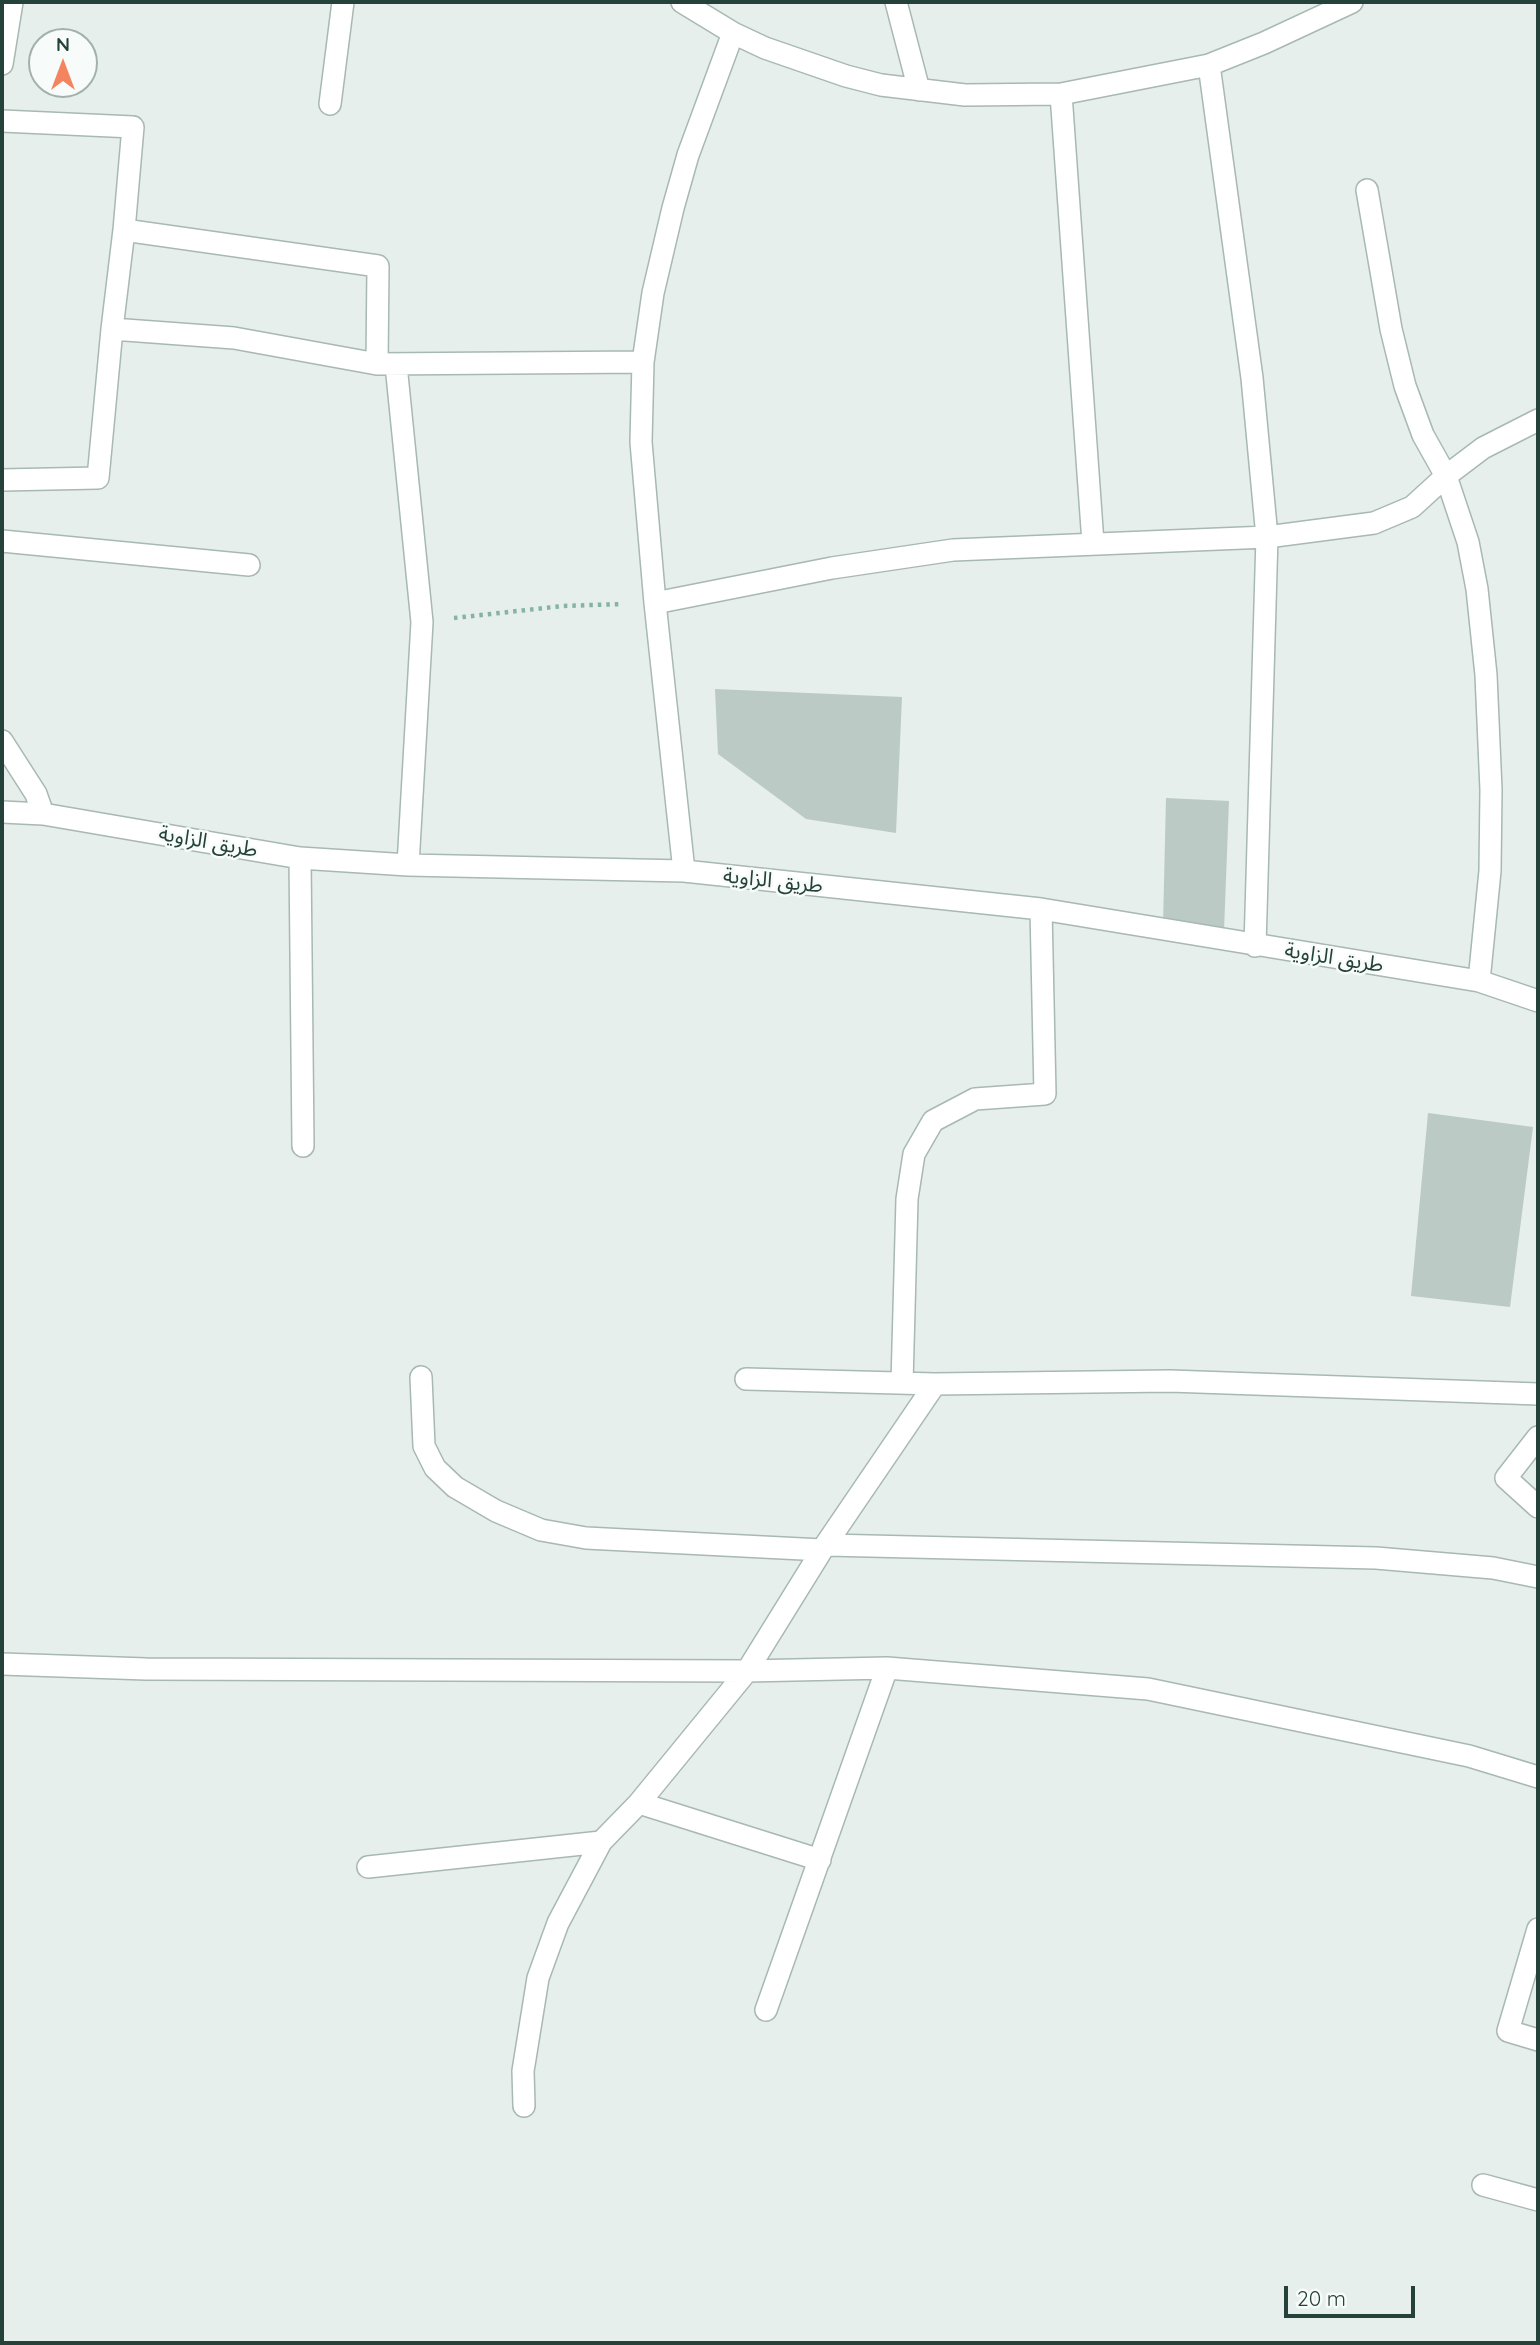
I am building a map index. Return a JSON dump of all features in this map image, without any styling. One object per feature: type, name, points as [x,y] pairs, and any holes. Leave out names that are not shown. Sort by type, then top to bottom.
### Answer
[{"type":"street","points":[[2,64],[12,2]]},
{"type":"street","points":[[330,104],[342,2]]},
{"type":"street","points":[[681,2],[733,33],[765,48],[846,76],[881,85],[965,95],[1061,94],[1209,65],[1352,2]]},
{"type":"street","points":[[896,2],[919,90]]},
{"type":"street","points":[[684,871],[655,603],[641,442],[643,362],[653,293],[673,208],[688,155],[733,33]]},
{"type":"street","points":[[1209,65],[1252,378],[1267,537],[1255,946]]},
{"type":"street","points":[[1061,94],[1093,543]]},
{"type":"street","points":[[2,121],[133,127],[98,478],[2,480]]},
{"type":"street","points":[[1367,190],[1391,329],[1405,386],[1423,435],[1446,476],[1468,542],[1477,589],[1486,675],[1491,790],[1490,871],[1479,981]]},
{"type":"street","points":[[124,230],[378,266],[387,365],[422,622],[408,865]]},
{"type":"street","points":[[112,330],[234,338],[387,365],[643,362]]},
{"type":"street","points":[[655,603],[832,568],[953,550],[1267,537],[1374,523],[1412,507],[1446,476],[1483,448],[1538,421]]},
{"type":"street","points":[[2,541],[249,565]]},
{"type":"street","points":[[2,741],[36,794],[43,814]]},
{"type":"street","name":"طريق الزاوية","points":[[2,811],[43,814],[300,858],[408,865],[684,871],[1041,909],[1479,981],[1538,1001]]},
{"type":"street","points":[[300,858],[303,1146]]},
{"type":"street","points":[[902,1383],[907,1199],[914,1154],[933,1121],[975,1099],[1045,1094],[1041,909]]},
{"type":"street","points":[[421,1377],[424,1446],[435,1468],[455,1487],[496,1511],[541,1530],[586,1538],[824,1548],[1376,1558],[1493,1568],[1538,1577]]},
{"type":"street","points":[[746,1380],[935,1384],[1170,1381],[1538,1394]]},
{"type":"street","points":[[524,2106],[523,2071],[538,1978],[558,1923],[601,1842],[639,1803],[747,1671],[824,1548],[935,1384]]},
{"type":"street","points":[[1538,1437],[1506,1478],[1538,1507]]},
{"type":"street","points":[[2,1664],[146,1669],[747,1671],[887,1668],[1148,1689],[1469,1756],[1538,1777]]},
{"type":"street","points":[[766,2010],[887,1668]]},
{"type":"street","points":[[639,1803],[820,1860]]},
{"type":"street","points":[[368,1867],[601,1842]]},
{"type":"street","points":[[1538,1929],[1508,2031],[1538,2040]]},
{"type":"street","points":[[1483,2185],[1538,2200]]},
{"type":"path","points":[[422,622],[564,606],[655,603]]},
{"type":"building","points":[[715,689],[902,697],[896,833],[806,819],[718,754]]},
{"type":"building","points":[[1166,798],[1229,801],[1224,931],[1163,925]]},
{"type":"building","points":[[1428,1113],[1533,1127],[1510,1307],[1411,1296]]}]
